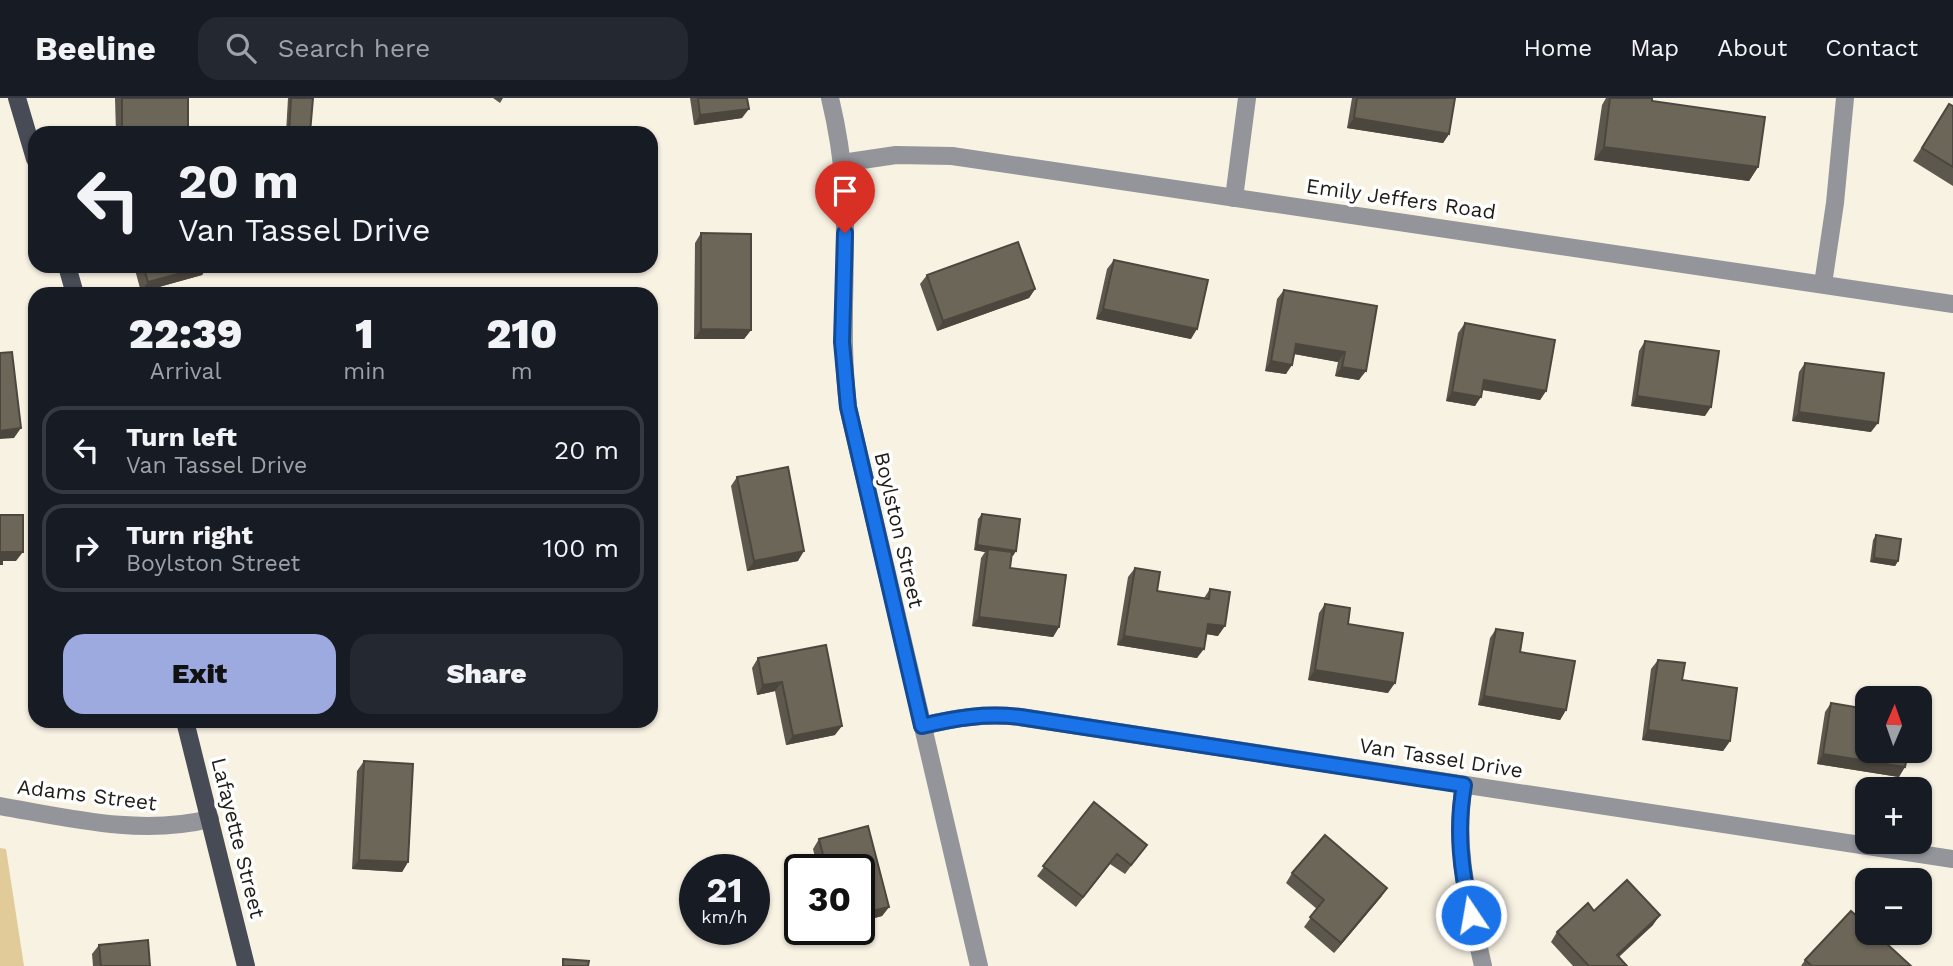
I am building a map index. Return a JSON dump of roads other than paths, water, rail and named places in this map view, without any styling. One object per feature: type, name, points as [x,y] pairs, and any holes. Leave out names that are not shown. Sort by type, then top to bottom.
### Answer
[{"type":"main road","points":[[17,98],[28,135]]},
{"type":"main road","name":"Lafayette Street","points":[[187,728],[246,966]]},
{"type":"street","name":"Boylston Street","points":[[830,98],[842,163],[845,217],[842,342],[848,407],[979,966]]},
{"type":"street","points":[[1234,198],[1247,98]]},
{"type":"street","points":[[1823,284],[1835,204],[1845,98]]},
{"type":"street","name":"Emily Jeffers Road","points":[[842,163],[896,155],[952,156],[1953,304]]},
{"type":"street","name":"Van Tassel Drive","points":[[922,726],[961,717],[1011,716],[1953,859]]},
{"type":"street","points":[[1464,785],[1459,845],[1465,889],[1483,966]]},
{"type":"street","name":"Adams Street","points":[[0,806],[106,824],[148,828],[210,819]]}]
